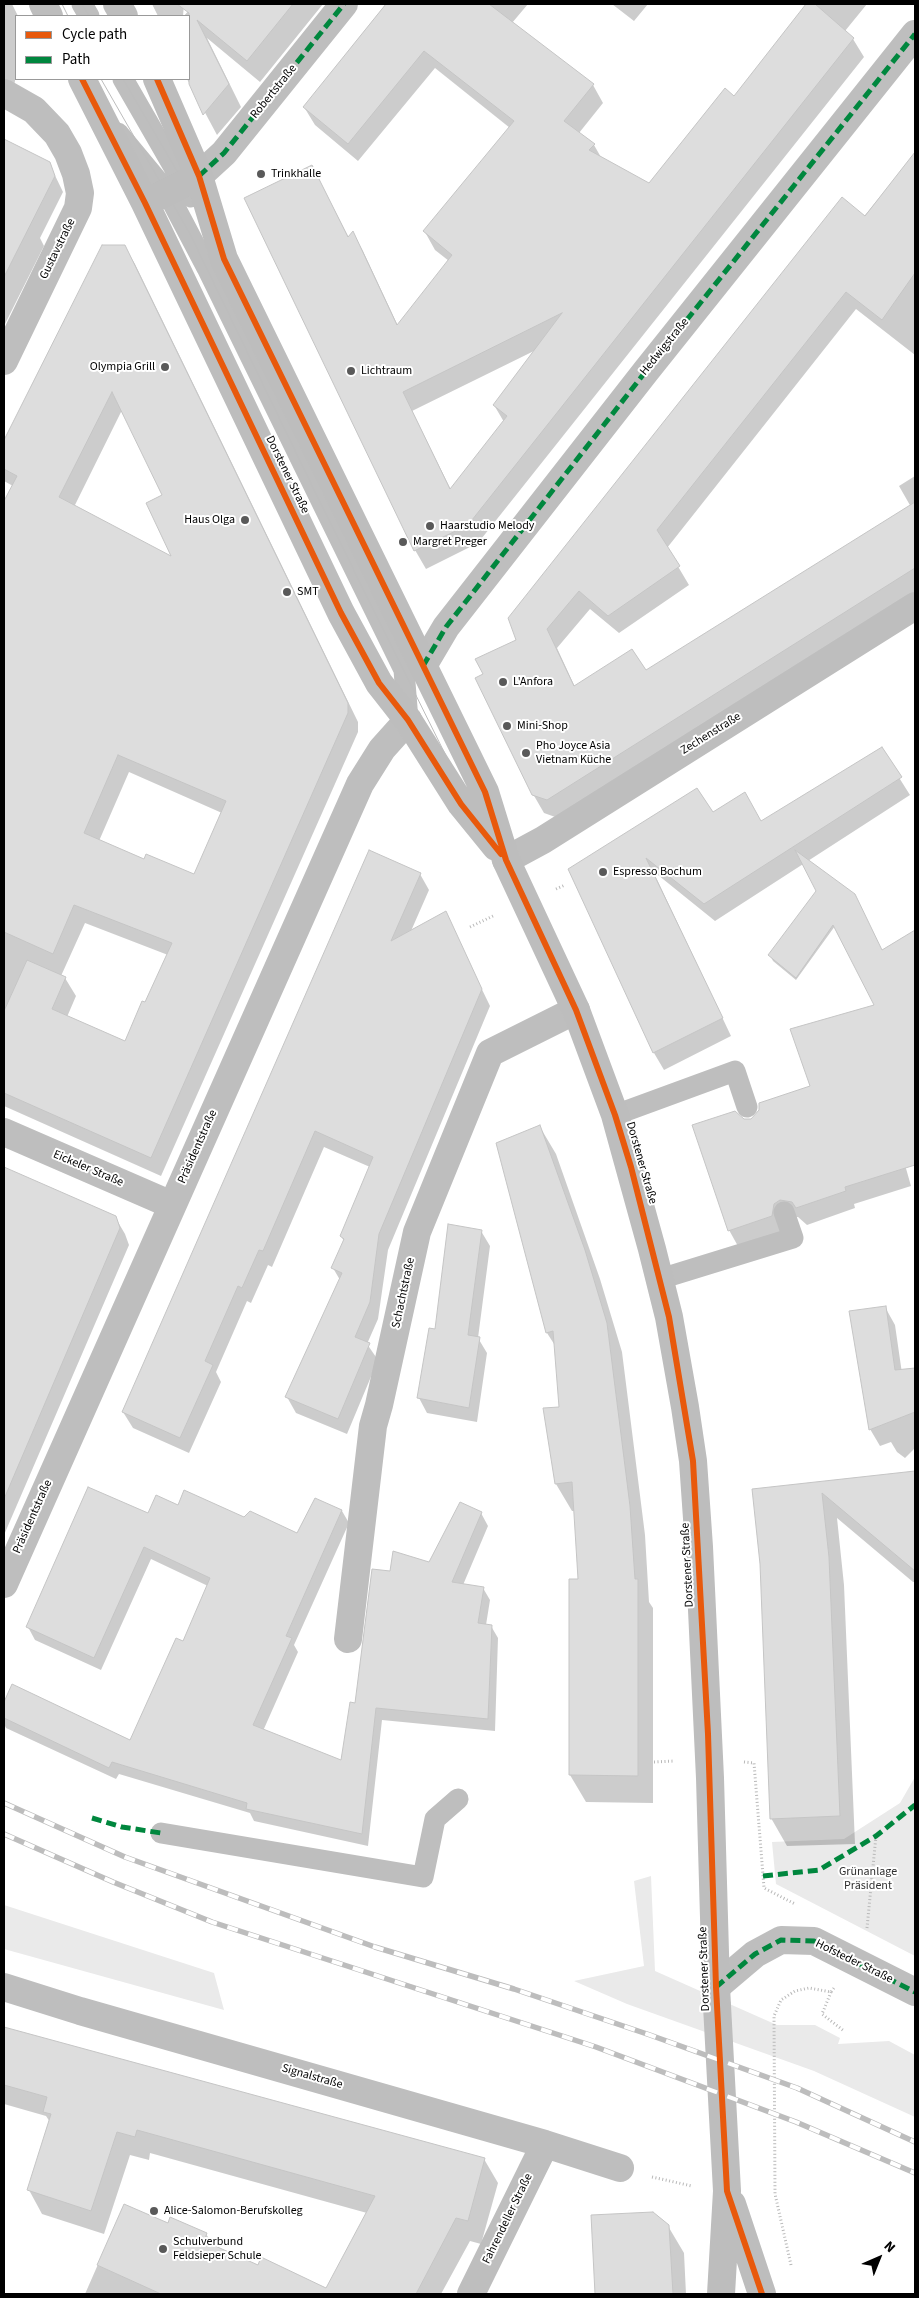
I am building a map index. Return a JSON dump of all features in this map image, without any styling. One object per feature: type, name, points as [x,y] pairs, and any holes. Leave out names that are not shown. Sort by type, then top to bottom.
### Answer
[{"type":"main road","points":[[117,4],[123,15]]},
{"type":"main road","name":"Dorstener Straße","points":[[83,80],[97,108],[173,188],[224,259],[484,792],[506,860],[576,1010],[615,1115],[669,1317],[693,1461],[710,1778],[716,1987],[727,2191],[721,2294]]},
{"type":"main road","name":"Dorstener Straße","points":[[156,80],[173,188],[341,613],[379,683],[408,720],[461,804],[506,860]]},
{"type":"main road","points":[[408,720],[423,666]]},
{"type":"main road","name":"Dorstener Straße","points":[[727,2191],[762,2294]]},
{"type":"street","name":"Robertstraße","points":[[173,188],[224,153],[344,4]]},
{"type":"street","name":"Hedwigstraße","points":[[423,666],[446,626],[652,363],[915,34]]},
{"type":"street","name":"Gustavstraße","points":[[4,93],[34,110],[57,134],[68,153],[76,174],[80,193],[78,208],[4,361]]},
{"type":"street","name":"Zechenstraße","points":[[506,860],[543,840],[915,606]]},
{"type":"street","name":"Präsidentstraße","points":[[4,1584],[360,784],[382,749],[408,720]]},
{"type":"street","name":"Schachtstraße","points":[[348,1640],[373,1426],[417,1232],[490,1053],[576,1010]]},
{"type":"street","name":"Eickeler Straße","points":[[4,1132],[172,1205]]},
{"type":"street","name":"Hofsteder Straße","points":[[716,1987],[755,1954],[782,1940],[814,1941],[853,1959],[915,1992]]},
{"type":"street","name":"Signalstraße","points":[[4,1988],[545,2144],[620,2168]]},
{"type":"street","name":"Fahrendeller Straße","points":[[471,2294],[545,2144]]},
{"type":"lane","points":[[82,4],[88,15]]},
{"type":"lane","points":[[123,80],[173,188]]},
{"type":"lane","points":[[615,1115],[735,1071],[748,1107]]},
{"type":"lane","points":[[660,1279],[793,1238],[784,1212]]},
{"type":"lane","points":[[161,1833],[424,1877],[435,1819],[458,1798]]},
{"type":"lane","points":[[740,2228],[750,2294]]},
{"type":"lane","points":[[724,2258],[729,2294]]},
{"type":"path","points":[[754,1763],[764,1888],[798,1906]]},
{"type":"path","points":[[868,1915],[876,1836]]},
{"type":"path","points":[[844,2031],[822,2014],[831,1992],[853,1959]]},
{"type":"path","points":[[792,2268],[775,2194],[774,2016],[782,2000],[795,1991],[809,1988],[831,1992]]},
{"type":"path","points":[[620,2168],[673,2183],[727,2191]]},
{"type":"green space","name":"Grünanlage Präsident","points":[[915,1777],[915,1956],[776,1884],[772,1842],[844,1839],[900,1803]]},
{"type":"green space","points":[[651,1876],[655,1971],[777,2025],[815,2025],[840,2038],[838,2044],[889,2041],[915,2055],[915,2117],[814,2071],[627,2004],[574,1981],[644,1966],[634,1881]]},
{"type":"green space","points":[[4,1905],[214,1973],[224,2010],[4,1949]]},
{"type":"building","points":[[177,4],[293,4],[247,61],[197,20],[229,84],[203,115],[189,84],[189,13]]},
{"type":"building","points":[[386,4],[489,4],[594,84],[564,121],[595,144],[589,150],[649,183],[725,88],[734,96],[806,4],[815,4],[854,38],[468,525],[414,551],[244,198],[312,165],[348,237],[353,231],[397,325],[452,255],[423,231],[514,121],[424,51],[348,144],[303,107]],"holes":[[[562,313],[493,405],[507,416],[450,489],[403,392]]]},
{"type":"building","points":[[4,139],[50,162],[55,176],[4,277]]},
{"type":"building","points":[[915,152],[915,273],[882,320],[846,292],[657,530],[680,566],[608,616],[579,591],[547,629],[574,686],[632,649],[646,670],[915,502],[915,568],[547,800],[532,795],[475,678],[483,674],[475,659],[516,640],[508,618],[842,197],[865,216]]},
{"type":"building","points":[[102,245],[125,245],[348,703],[348,713],[151,1158],[4,1093],[4,1011],[27,960],[66,977],[52,1009],[125,1041],[142,1001],[145,1002],[172,943],[74,905],[53,954],[4,932],[4,501],[17,476],[4,469],[4,440]],"holes":[[[112,392],[162,495],[146,503],[171,556],[59,497]],[[118,755],[226,801],[194,874],[146,854],[144,859],[84,833]]]},
{"type":"building","points":[[882,747],[902,777],[704,904],[646,858],[723,1018],[653,1053],[568,869],[697,788],[713,812],[745,792],[761,821]]},
{"type":"building","points":[[369,850],[421,873],[391,941],[446,911],[482,989],[379,1234],[370,1302],[355,1337],[370,1343],[338,1419],[285,1397],[342,1273],[331,1268],[344,1239],[340,1236],[373,1157],[315,1131],[263,1251],[259,1250],[242,1288],[238,1286],[205,1361],[213,1365],[180,1438],[122,1412]]},
{"type":"building","points":[[795,850],[855,894],[882,950],[915,930],[915,1165],[845,1187],[846,1191],[796,1208],[792,1202],[780,1200],[774,1204],[772,1216],[728,1231],[692,1125],[735,1111],[744,1119],[751,1119],[759,1110],[759,1103],[810,1086],[790,1029],[874,1005],[833,925],[796,978],[768,955],[816,891]]},
{"type":"building","points":[[540,1125],[585,1250],[607,1323],[630,1506],[635,1579],[638,1579],[638,1776],[569,1775],[569,1579],[578,1579],[572,1482],[555,1484],[543,1408],[559,1407],[553,1331],[546,1333],[496,1143]]},
{"type":"building","points":[[4,1167],[116,1216],[120,1228],[4,1499]]},
{"type":"building","points":[[448,1224],[482,1230],[468,1335],[480,1337],[469,1408],[417,1398],[429,1328],[435,1329]]},
{"type":"building","points":[[886,1306],[895,1370],[915,1368],[915,1412],[869,1430],[849,1311]]},
{"type":"building","points":[[915,1471],[915,1571],[822,1493],[829,1557],[840,1816],[770,1819],[760,1564],[752,1489]]},
{"type":"building","points":[[88,1487],[148,1513],[156,1495],[178,1505],[184,1490],[244,1517],[250,1511],[297,1533],[315,1498],[342,1510],[286,1636],[292,1638],[253,1725],[341,1760],[350,1702],[355,1703],[372,1569],[390,1571],[393,1551],[429,1562],[460,1502],[482,1512],[452,1582],[484,1587],[478,1623],[492,1625],[488,1719],[376,1708],[362,1834],[246,1809],[247,1803],[112,1762],[109,1768],[4,1718],[4,1702],[12,1684],[130,1740],[176,1638],[183,1641],[210,1578],[144,1547],[94,1658],[26,1627]]},
{"type":"building","points":[[4,2027],[485,2158],[468,2221],[456,2218],[416,2294],[161,2294],[97,2265],[124,2204],[168,2223],[170,2217],[207,2233],[204,2241],[258,2265],[261,2257],[326,2288],[375,2196],[137,2130],[135,2137],[117,2132],[91,2211],[27,2190],[51,2114],[43,2112],[47,2097],[4,2085]]},
{"type":"building","points":[[653,2212],[669,2225],[673,2294],[595,2294],[591,2215]]},
{"type":"tram line","points":[[62,4],[68,15]]},
{"type":"tram line","points":[[82,4],[88,15]]},
{"type":"tram line","points":[[102,80],[190,234],[319,500],[529,923],[591,1071],[631,1202],[654,1288],[668,1360],[678,1424],[692,1557],[700,1705],[719,2209],[729,2294]]},
{"type":"tram line","points":[[124,80],[201,212],[240,290],[549,925],[583,1004],[616,1090],[637,1156],[674,1302],[700,1449],[711,1586],[727,1961]]},
{"type":"tram line","points":[[730,2002],[736,2200],[750,2294]]},
{"type":"railway","points":[[4,1803],[125,1857],[375,1947],[514,1989],[797,2088],[915,2142]]},
{"type":"railway","points":[[4,1834],[113,1882],[212,1922],[596,2047],[796,2122],[915,2173]]},
{"type":"marked path","points":[[199,176],[224,153],[344,4]]},
{"type":"marked path","points":[[423,666],[446,627],[646,371],[915,34]]},
{"type":"marked path","points":[[763,1876],[819,1870],[876,1836],[915,1805]]},
{"type":"marked path","points":[[92,1818],[122,1827],[161,1833]]},
{"type":"marked path","points":[[716,1987],[755,1954],[781,1940],[814,1941],[915,1992]]},
{"type":"cycle path","points":[[83,80],[145,203],[341,613],[379,683],[408,720],[461,804],[501,854]]},
{"type":"cycle path","points":[[157,80],[199,176],[224,259],[485,792],[506,860],[576,1010],[615,1115],[631,1167],[669,1317],[693,1461],[708,1734],[716,1987],[727,2191],[762,2294]]},
{"type":"place","name":"Trinkhalle","points":[[261,174]]},
{"type":"place","name":"Olympia Grill","points":[[165,367]]},
{"type":"place","name":"Lichtraum","points":[[351,371]]},
{"type":"place","name":"Haus Olga","points":[[245,520]]},
{"type":"place","name":"Haarstudio Melody","points":[[430,526]]},
{"type":"place","name":"Margret Preger","points":[[403,542]]},
{"type":"place","name":"SMT","points":[[287,592]]},
{"type":"place","name":"L'Anfora","points":[[503,682]]},
{"type":"place","name":"Mini-Shop","points":[[507,726]]},
{"type":"place","name":"Pho Joyce Asia Vietnam Küche","points":[[526,753]]},
{"type":"place","name":"Espresso Bochum","points":[[603,872]]},
{"type":"place","name":"Alice-Salomon-Berufskolleg","points":[[154,2211]]},
{"type":"place","name":"Schulverbund Feldsieper Schule","points":[[163,2249]]}]
